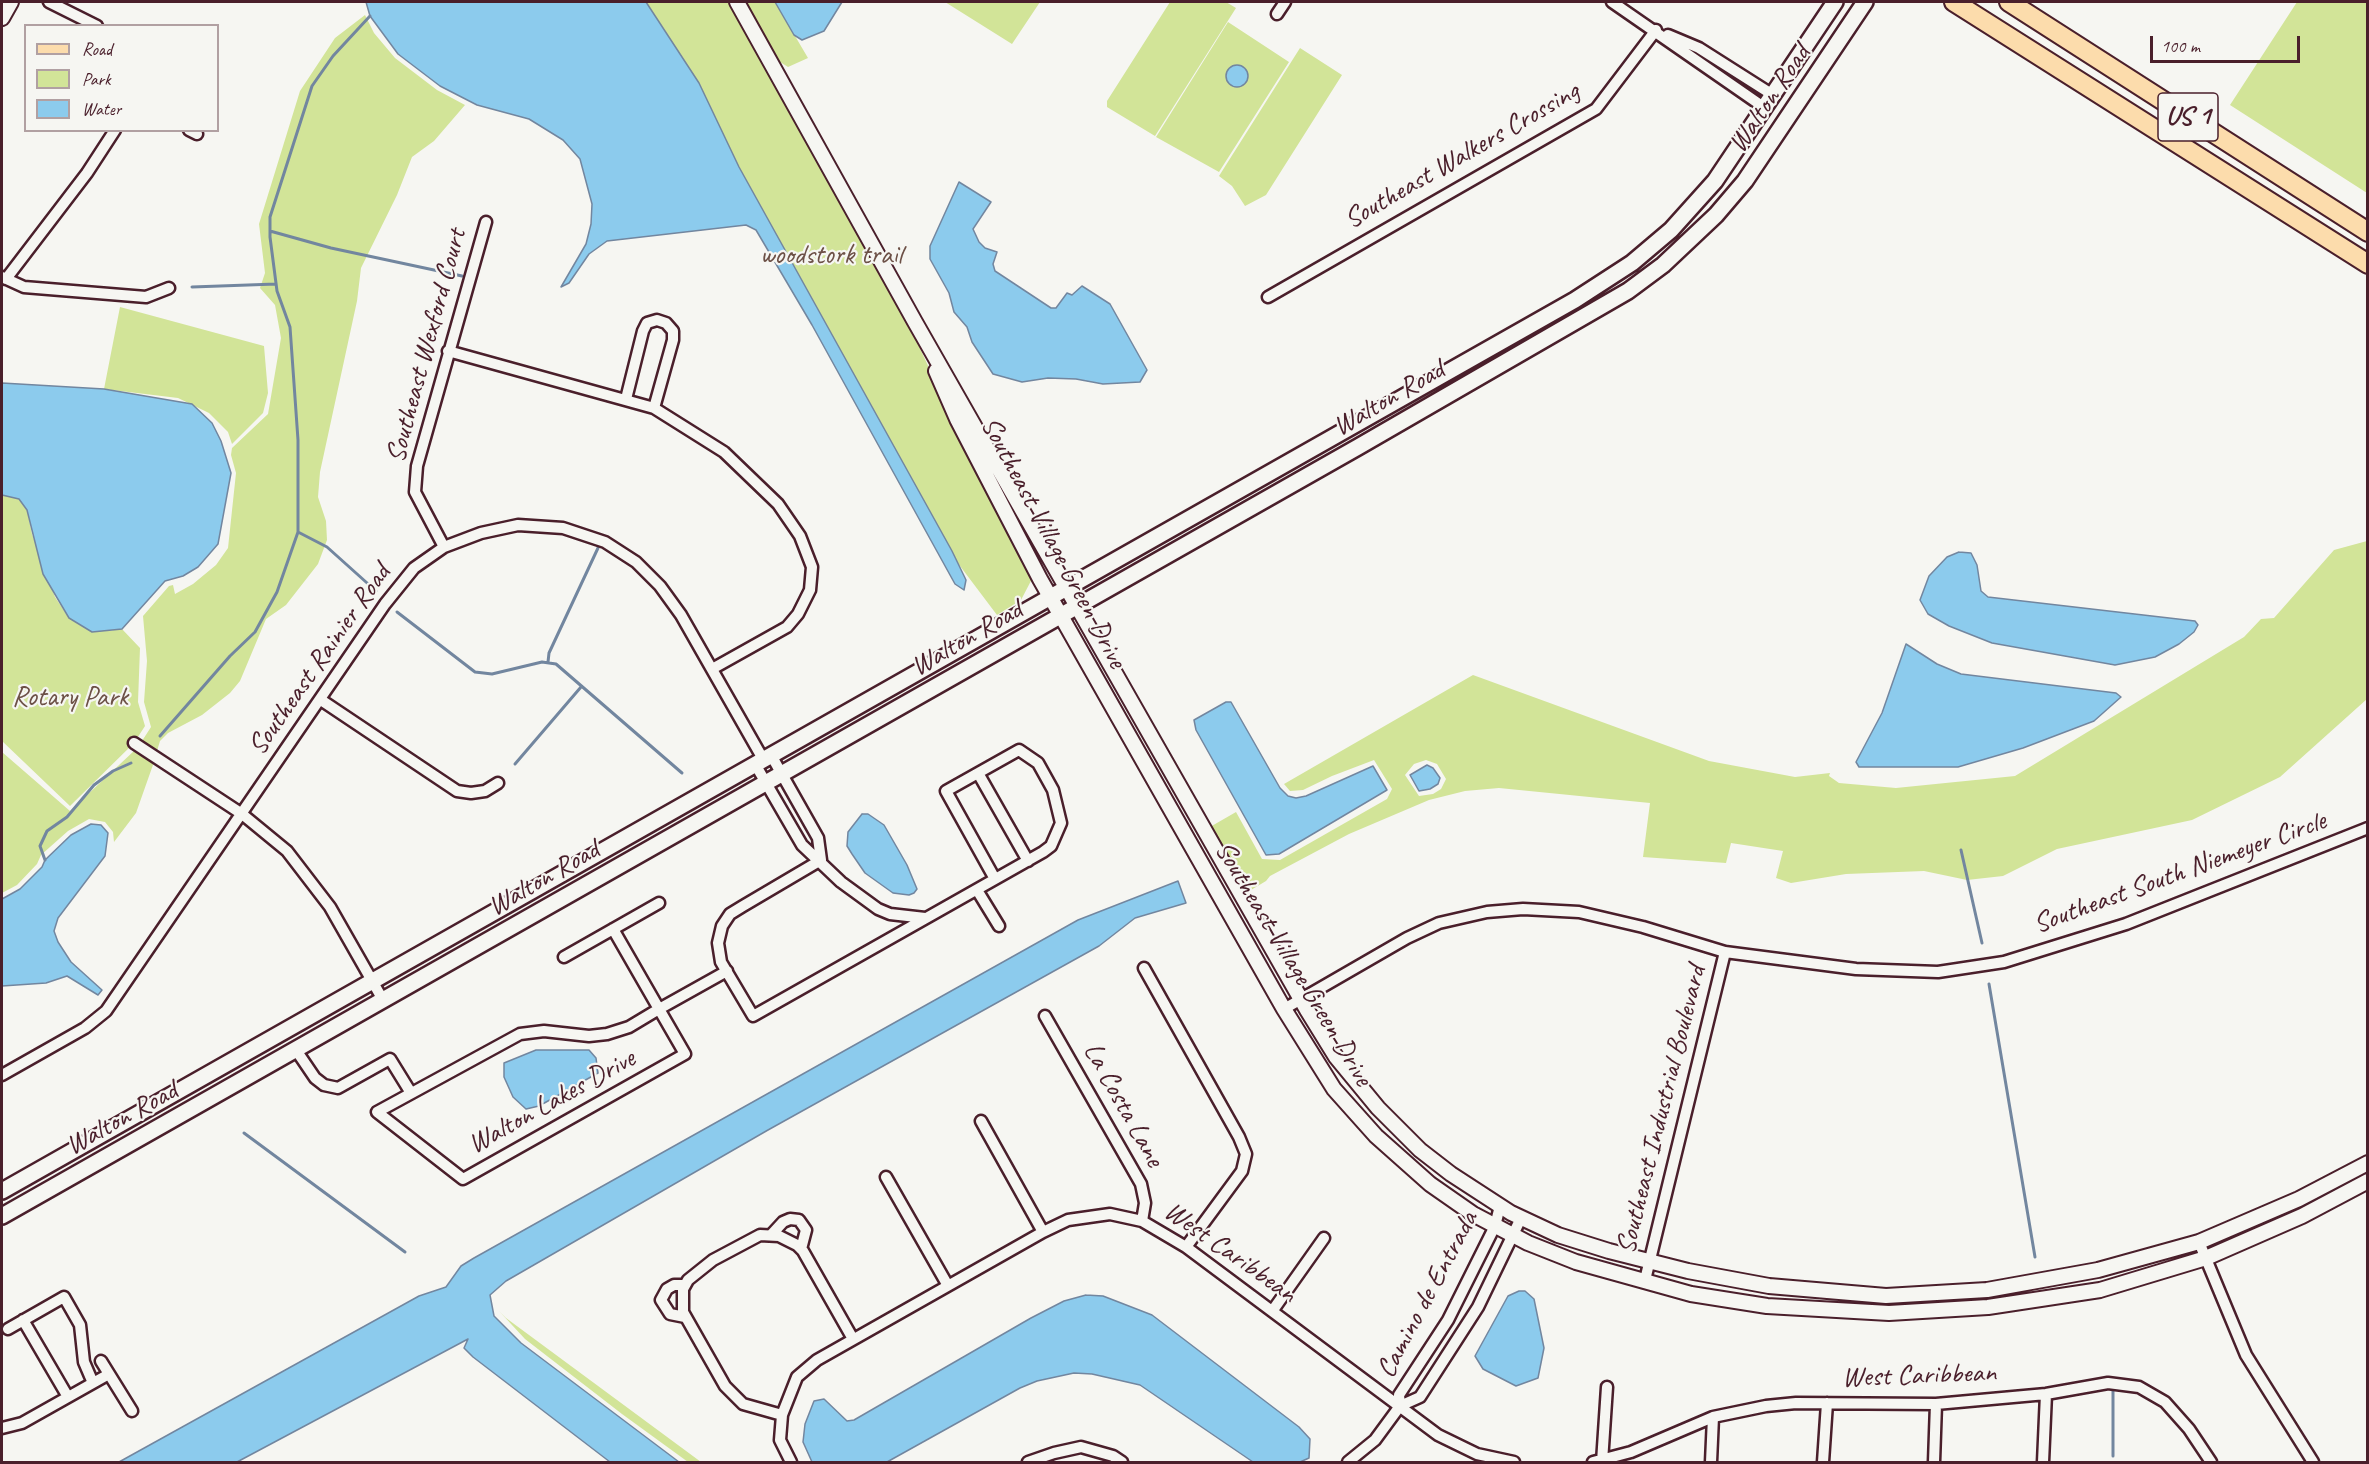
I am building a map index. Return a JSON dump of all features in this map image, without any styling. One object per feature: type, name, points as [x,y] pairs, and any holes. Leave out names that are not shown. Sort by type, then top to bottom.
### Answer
[{"type":"main road","name":"Walton Road","points":[[2,1191],[1575,300],[1632,262],[1671,230],[1715,182],[1835,2]]},
{"type":"main road","name":"Walton Road","points":[[2,1216],[1358,447],[1619,296],[1663,265],[1716,215],[1745,181],[1865,2]]},
{"type":"main road","name":"US 1","points":[[1954,2],[2367,264]]},
{"type":"main road","name":"US 1","points":[[2009,2],[2367,232]]},
{"type":"main road","points":[[2225,173],[2238,173],[2261,182],[2279,176]]},
{"type":"main road","points":[[1358,447],[1370,431],[1423,397],[1439,377]]},
{"type":"main road","points":[[1269,496],[1304,468],[1341,444],[1352,426]]},
{"type":"street","points":[[2,18],[11,2]]},
{"type":"street","points":[[49,2],[93,24]]},
{"type":"street","name":"Southeast Village Green Drive","points":[[737,2],[915,322],[1300,999],[1336,1057],[1378,1108],[1420,1150],[1500,1206],[1558,1235],[1650,1261],[1757,1284],[1886,1296],[1987,1290],[2098,1270],[2199,1242],[2299,1200],[2367,1163]]},
{"type":"street","points":[[1277,14],[1285,2]]},
{"type":"street","points":[[1612,2],[1656,30],[1699,48],[1769,102]]},
{"type":"street","name":"Southeast Walkers Crossing","points":[[1268,297],[1596,109],[1656,30]]},
{"type":"street","points":[[114,132],[87,173],[4,278],[24,287],[146,297],[169,288]]},
{"type":"street","name":"Southeast Wexford Court","points":[[444,547],[415,492],[415,481],[448,351],[486,222]]},
{"type":"street","points":[[626,399],[646,323],[657,320],[666,323],[673,331],[673,340],[654,408]]},
{"type":"street","name":"Southeast Village Green Drive","points":[[915,322],[957,419],[1060,615],[1284,1009],[1334,1089],[1376,1136],[1430,1184],[1495,1226],[1576,1262],[1691,1294],[1753,1304],[1889,1313],[1989,1307],[2100,1290],[2206,1258],[2302,1216],[2367,1181]]},
{"type":"street","points":[[448,351],[654,408],[724,452],[754,478],[778,504],[800,536],[812,567],[810,590],[798,614],[787,627],[712,669]]},
{"type":"street","name":"Southeast Rainier Road","points":[[2,1075],[85,1028],[106,1011],[385,604],[414,568],[444,547],[481,533],[518,525],[563,528],[605,542],[636,562],[660,586],[712,669],[763,759]]},
{"type":"street","points":[[321,700],[457,791],[471,793],[485,791],[498,783]]},
{"type":"street","points":[[134,742],[269,834],[302,869],[338,920],[383,1000]]},
{"type":"street","points":[[821,860],[730,914],[722,926],[718,943],[721,962],[753,1016],[1028,861],[1051,846],[1061,823],[1053,790],[1038,763],[1019,750],[946,791],[995,879]]},
{"type":"street","points":[[763,759],[782,774],[818,838],[821,860]]},
{"type":"street","points":[[763,759],[765,783],[802,845],[821,860],[841,882],[878,909],[890,914],[925,918]]},
{"type":"street","points":[[978,773],[1028,861]]},
{"type":"street","name":"Southeast South Niemeyer Circle","points":[[1284,1009],[1407,938],[1439,923],[1487,912],[1534,909],[1580,912],[1643,927],[1725,952],[1856,969],[1938,972],[2004,962],[2126,924],[2367,828]]},
{"type":"street","points":[[977,890],[999,926]]},
{"type":"street","points":[[564,957],[659,903]]},
{"type":"street","name":"Walton Lakes Drive","points":[[614,930],[659,1009],[685,1054],[464,1179],[377,1112],[520,1034],[544,1031],[589,1036],[607,1034],[629,1027],[659,1009],[727,971]]},
{"type":"street","name":"Southeast Industrial Boulevard","points":[[1645,1280],[1725,952]]},
{"type":"street","points":[[1144,968],[1239,1137],[1246,1154],[1242,1171],[1186,1247]]},
{"type":"street","name":"La Costa Lane","points":[[1045,1016],[1141,1184],[1145,1203],[1142,1221]]},
{"type":"street","points":[[296,1050],[315,1078],[324,1085],[338,1088],[390,1059],[411,1093]]},
{"type":"street","points":[[981,1121],[1043,1232]]},
{"type":"street","points":[[886,1177],[947,1284]]},
{"type":"street","name":"Camino de Entrada","points":[[1400,1406],[1399,1395],[1448,1320],[1495,1226],[1500,1206]]},
{"type":"street","name":"West Caribbean","points":[[791,1462],[780,1440],[782,1415],[797,1377],[817,1360],[947,1284],[1043,1232],[1068,1220],[1110,1214],[1142,1221],[1186,1247],[1438,1435],[1477,1454],[1514,1462]]},
{"type":"street","name":"Camino de Entrada","points":[[1348,1462],[1374,1440],[1400,1406],[1419,1397],[1478,1307],[1521,1218]]},
{"type":"street","points":[[771,1235],[783,1221],[799,1220],[806,1230],[801,1249]]},
{"type":"street","points":[[782,1415],[752,1409],[731,1393],[708,1361],[685,1317],[682,1300],[685,1285],[696,1271],[760,1235],[771,1235],[789,1240],[801,1249],[853,1339]]},
{"type":"street","points":[[1273,1310],[1324,1238]]},
{"type":"street","points":[[2199,1242],[2246,1355],[2313,1462]]},
{"type":"street","points":[[1753,1304],[1757,1284]]},
{"type":"street","points":[[685,1285],[674,1285],[667,1289],[661,1300],[670,1314],[685,1317]]},
{"type":"street","points":[[8,1329],[64,1297],[80,1325],[84,1362],[93,1383]]},
{"type":"street","points":[[23,1320],[68,1397]]},
{"type":"street","points":[[101,1360],[132,1411]]},
{"type":"street","points":[[2,1428],[22,1423],[109,1374]]},
{"type":"street","name":"West Caribbean","points":[[1607,1387],[1599,1462],[1631,1452],[1713,1417],[1766,1406],[1827,1403],[1936,1404],[2046,1394],[2108,1383],[2139,1387],[2164,1402],[2189,1429],[2211,1462]]},
{"type":"street","points":[[2043,1462],[2046,1394]]},
{"type":"street","points":[[1823,1462],[1827,1403]]},
{"type":"street","points":[[1934,1462],[1936,1404]]},
{"type":"street","points":[[1711,1462],[1713,1417]]},
{"type":"street","points":[[1028,1462],[1081,1447],[1113,1456],[1122,1462]]},
{"type":"green space","name":"woodstork trail","points":[[646,2],[729,2],[898,301],[986,491],[1033,577],[1021,600],[997,615],[957,562],[739,167],[693,75]]},
{"type":"green space","points":[[743,2],[775,2],[808,58],[788,67],[777,60]]},
{"type":"green space","points":[[945,2],[1040,2],[1012,44]]},
{"type":"green space","points":[[1170,2],[1226,2],[1236,8],[1155,136],[1107,107],[1107,101]]},
{"type":"green space","points":[[2297,2],[2367,2],[2367,193],[2230,105]]},
{"type":"green space","points":[[365,15],[374,33],[395,58],[437,90],[465,105],[434,141],[412,157],[397,195],[361,268],[357,301],[320,472],[318,497],[326,521],[327,540],[318,564],[286,605],[266,619],[240,681],[230,693],[202,715],[168,733],[160,741],[157,751],[142,741],[151,727],[144,702],[147,661],[143,616],[169,586],[173,585],[175,594],[193,584],[216,565],[228,548],[236,473],[231,455],[232,448],[268,414],[281,338],[275,305],[260,288],[265,273],[259,224],[300,91],[335,38]]},
{"type":"green space","points":[[1228,22],[1289,62],[1219,172],[1156,137]]},
{"type":"green space","points":[[1300,48],[1342,75],[1266,195],[1245,206],[1232,186],[1219,176]]},
{"type":"green space","points":[[120,307],[264,346],[268,393],[263,413],[232,444],[228,432],[209,413],[178,398],[104,389]]},
{"type":"green space","name":"Rotary Park","points":[[2,495],[19,499],[27,510],[32,534],[55,597],[69,618],[106,631],[122,629],[140,648],[138,702],[145,726],[134,743],[70,806],[2,741]]},
{"type":"green space","points":[[2367,541],[2367,699],[2280,777],[2192,820],[2057,849],[2003,876],[1967,880],[1924,871],[1846,874],[1791,883],[1776,878],[1783,851],[1731,843],[1726,863],[1643,857],[1650,803],[1499,788],[1465,791],[1429,800],[1349,834],[1270,876],[1246,893],[1210,827],[1236,812],[1262,859],[1280,860],[1387,799],[1392,789],[1374,760],[1303,790],[1290,791],[1284,784],[1473,675],[1709,761],[1795,777],[1830,773],[1829,776],[1839,783],[1896,788],[2015,776],[2244,637],[2261,619],[2274,618],[2334,550]],"holes":[[[1426,760],[1437,764],[1446,779],[1441,789],[1433,794],[1419,796],[1405,775],[1414,764]]]},
{"type":"green space","points":[[135,750],[154,762],[136,813],[114,842],[113,832],[105,822],[89,819],[68,831],[41,855],[37,864],[17,885],[2,893],[2,752],[70,811]]},
{"type":"green space","points":[[499,1311],[701,1462],[688,1462],[622,1414],[525,1339]]},
{"type":"water","points":[[366,2],[646,2],[699,83],[739,167],[952,551],[966,580],[964,590],[955,584],[812,325],[756,230],[746,225],[607,241],[589,254],[569,283],[561,287],[586,244],[591,224],[592,204],[580,159],[563,140],[529,119],[477,105],[440,86],[398,54],[370,16]]},
{"type":"water","points":[[775,2],[842,2],[824,31],[802,40],[794,35]]},
{"type":"water","points":[[1237,65],[1247,72],[1248,76],[1241,86],[1237,87],[1227,80],[1226,76],[1233,66]]},
{"type":"water","points":[[959,182],[991,202],[973,229],[979,242],[985,248],[997,252],[993,264],[995,271],[1051,308],[1056,308],[1067,293],[1072,295],[1082,286],[1110,304],[1147,370],[1140,382],[1103,384],[1076,379],[1048,378],[1022,382],[993,374],[972,342],[967,327],[954,312],[949,293],[930,259],[930,246]]},
{"type":"water","points":[[2,383],[104,389],[192,404],[212,423],[221,441],[231,473],[218,544],[198,567],[183,576],[165,581],[122,629],[92,632],[69,618],[43,574],[27,510],[19,499],[2,495]]},
{"type":"water","points":[[1959,552],[1971,553],[1977,565],[1981,591],[1988,597],[2195,621],[2198,625],[2194,632],[2179,644],[2155,657],[2115,665],[1992,643],[1949,626],[1928,614],[1920,600],[1929,576],[1947,557]]},
{"type":"water","points":[[1906,644],[1937,664],[1961,674],[2116,693],[2121,697],[2094,721],[2023,748],[1958,767],[1859,767],[1856,762],[1882,713]]},
{"type":"water","points":[[1226,702],[1231,702],[1280,788],[1288,796],[1296,798],[1306,796],[1373,766],[1387,790],[1279,854],[1266,855],[1196,730],[1194,720]]},
{"type":"water","points":[[1427,765],[1433,768],[1440,778],[1438,784],[1430,789],[1419,791],[1410,775]]},
{"type":"water","points":[[862,814],[868,814],[884,825],[907,865],[917,889],[914,893],[909,895],[893,893],[865,873],[852,854],[847,846],[848,832]]},
{"type":"water","points":[[91,824],[101,825],[108,833],[105,856],[58,918],[54,931],[71,962],[102,990],[98,995],[67,976],[46,983],[2,986],[2,899],[20,889],[71,835]]},
{"type":"water","points":[[1178,881],[1186,903],[1135,918],[1099,946],[768,1130],[506,1281],[490,1295],[494,1316],[521,1343],[679,1462],[610,1462],[473,1357],[464,1348],[468,1339],[237,1462],[119,1462],[419,1296],[446,1287],[461,1266],[474,1258],[1078,920]]},
{"type":"water","points":[[536,1050],[589,1050],[596,1058],[598,1073],[539,1106],[526,1109],[513,1097],[504,1077],[504,1063]]},
{"type":"water","points":[[1525,1291],[1534,1299],[1544,1348],[1538,1378],[1516,1386],[1483,1369],[1475,1356],[1508,1296]]},
{"type":"water","points":[[1086,1295],[1103,1296],[1152,1315],[1299,1427],[1310,1439],[1309,1458],[1300,1462],[1253,1462],[1140,1385],[1092,1374],[1074,1373],[1037,1381],[1020,1388],[887,1462],[812,1462],[803,1442],[805,1424],[814,1401],[824,1399],[847,1421],[854,1420],[1031,1318],[1064,1301]]},
{"type":"waterway","points":[[160,736],[230,656],[255,632],[277,592],[298,532],[298,440],[290,327],[277,291],[270,237],[270,217],[312,86],[333,56],[370,16]]},
{"type":"waterway","points":[[270,231],[331,248],[462,276]]},
{"type":"waterway","points":[[192,287],[276,284]]},
{"type":"waterway","points":[[298,532],[327,547],[376,591]]},
{"type":"waterway","points":[[548,662],[549,653],[598,548]]},
{"type":"waterway","points":[[397,612],[475,672],[492,674],[542,662],[556,664],[682,773]]},
{"type":"waterway","points":[[515,764],[581,687]]},
{"type":"waterway","points":[[45,860],[40,846],[47,831],[67,817],[94,785],[113,771],[131,763]]},
{"type":"waterway","points":[[1961,850],[1982,943]]},
{"type":"waterway","points":[[1989,984],[2035,1257]]},
{"type":"waterway","points":[[244,1133],[405,1252]]},
{"type":"waterway","points":[[2113,1390],[2113,1456]]}]
